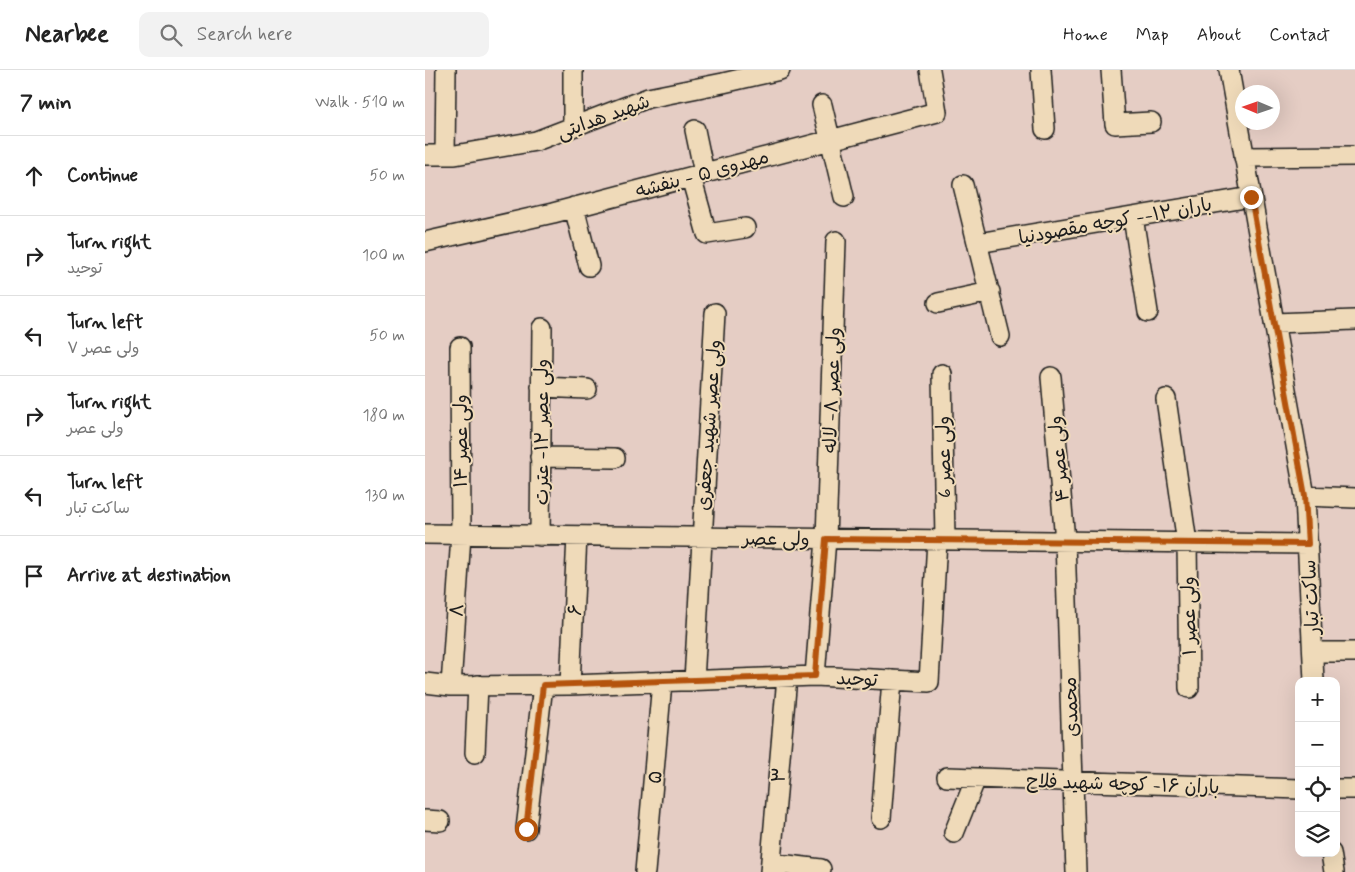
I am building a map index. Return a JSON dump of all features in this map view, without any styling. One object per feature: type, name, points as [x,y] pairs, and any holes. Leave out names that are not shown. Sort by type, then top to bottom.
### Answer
[{"type":"street","points":[[445,155],[446,70]]},
{"type":"street","points":[[573,70],[573,126]]},
{"type":"street","name":"شهید هدایتی","points":[[425,154],[455,155],[536,141],[648,98],[707,78],[780,70]]},
{"type":"street","name":"مهدوی ۵ - بنفشه","points":[[425,242],[574,207],[937,112],[930,70]]},
{"type":"street","points":[[1041,70],[1045,129]]},
{"type":"street","points":[[1111,70],[1115,124],[1151,122]]},
{"type":"street","name":"ساکت تبار","points":[[1229,70],[1305,496],[1314,677]]},
{"type":"street","points":[[822,105],[844,197]]},
{"type":"street","points":[[695,130],[697,175],[707,234],[745,228]]},
{"type":"street","points":[[1244,156],[1355,156]]},
{"type":"street","points":[[963,185],[1001,336]]},
{"type":"street","name":"باران ۱۲-- كوچه مقصودنيا","points":[[978,243],[1251,197]]},
{"type":"street","points":[[574,207],[589,266]]},
{"type":"street","points":[[1133,217],[1148,312]]},
{"type":"street","name":"ولی عصر ۸- لاله","points":[[815,676],[826,539],[836,241]]},
{"type":"street","points":[[938,303],[990,292]]},
{"type":"street","name":"ولی عصر شهید جعفری","points":[[694,681],[715,313]]},
{"type":"street","points":[[1274,323],[1355,320]]},
{"type":"street","name":"ولی عصر ۱۲- عترت","points":[[540,536],[541,328]]},
{"type":"street","name":"ولی عصر ۱۴","points":[[460,347],[461,535]]},
{"type":"street","name":"ولی عصر 6","points":[[929,682],[941,540],[942,374]]},
{"type":"street","name":"ولی عصر ۴","points":[[1051,377],[1065,542]]},
{"type":"street","points":[[541,388],[587,389]]},
{"type":"street","name":"ولی عصر ۱","points":[[1166,399],[1187,543],[1189,688]]},
{"type":"street","points":[[540,457],[615,458]]},
{"type":"street","points":[[1305,496],[1355,498]]},
{"type":"street","name":"ولی عصر","points":[[425,534],[1308,544]]},
{"type":"street","name":"۸","points":[[451,686],[461,535]]},
{"type":"street","name":"۶","points":[[570,685],[577,536]]},
{"type":"street","name":"محمدی","points":[[1065,542],[1076,872]]},
{"type":"street","points":[[1313,652],[1355,652]]},
{"type":"street","name":"توحید","points":[[425,683],[451,686],[570,685],[815,676],[929,682]]},
{"type":"street","name":"۳","points":[[771,868],[787,677]]},
{"type":"street","points":[[881,818],[892,680]]},
{"type":"street","name":"۵","points":[[645,872],[662,682]]},
{"type":"street","points":[[475,752],[478,685]]},
{"type":"street","points":[[526,829],[543,685]]},
{"type":"street","name":"باران ۱۶- کوچه شهید فلاح","points":[[947,777],[1295,789]]},
{"type":"street","points":[[954,833],[976,778]]},
{"type":"street","points":[[1340,789],[1355,789]]},
{"type":"street","points":[[1332,857],[1334,872]]},
{"type":"street","points":[[771,868],[821,869]]},
{"type":"route","points":[[526,829],[543,685],[815,676],[826,539],[1308,544],[1305,496],[1251,197]]}]
